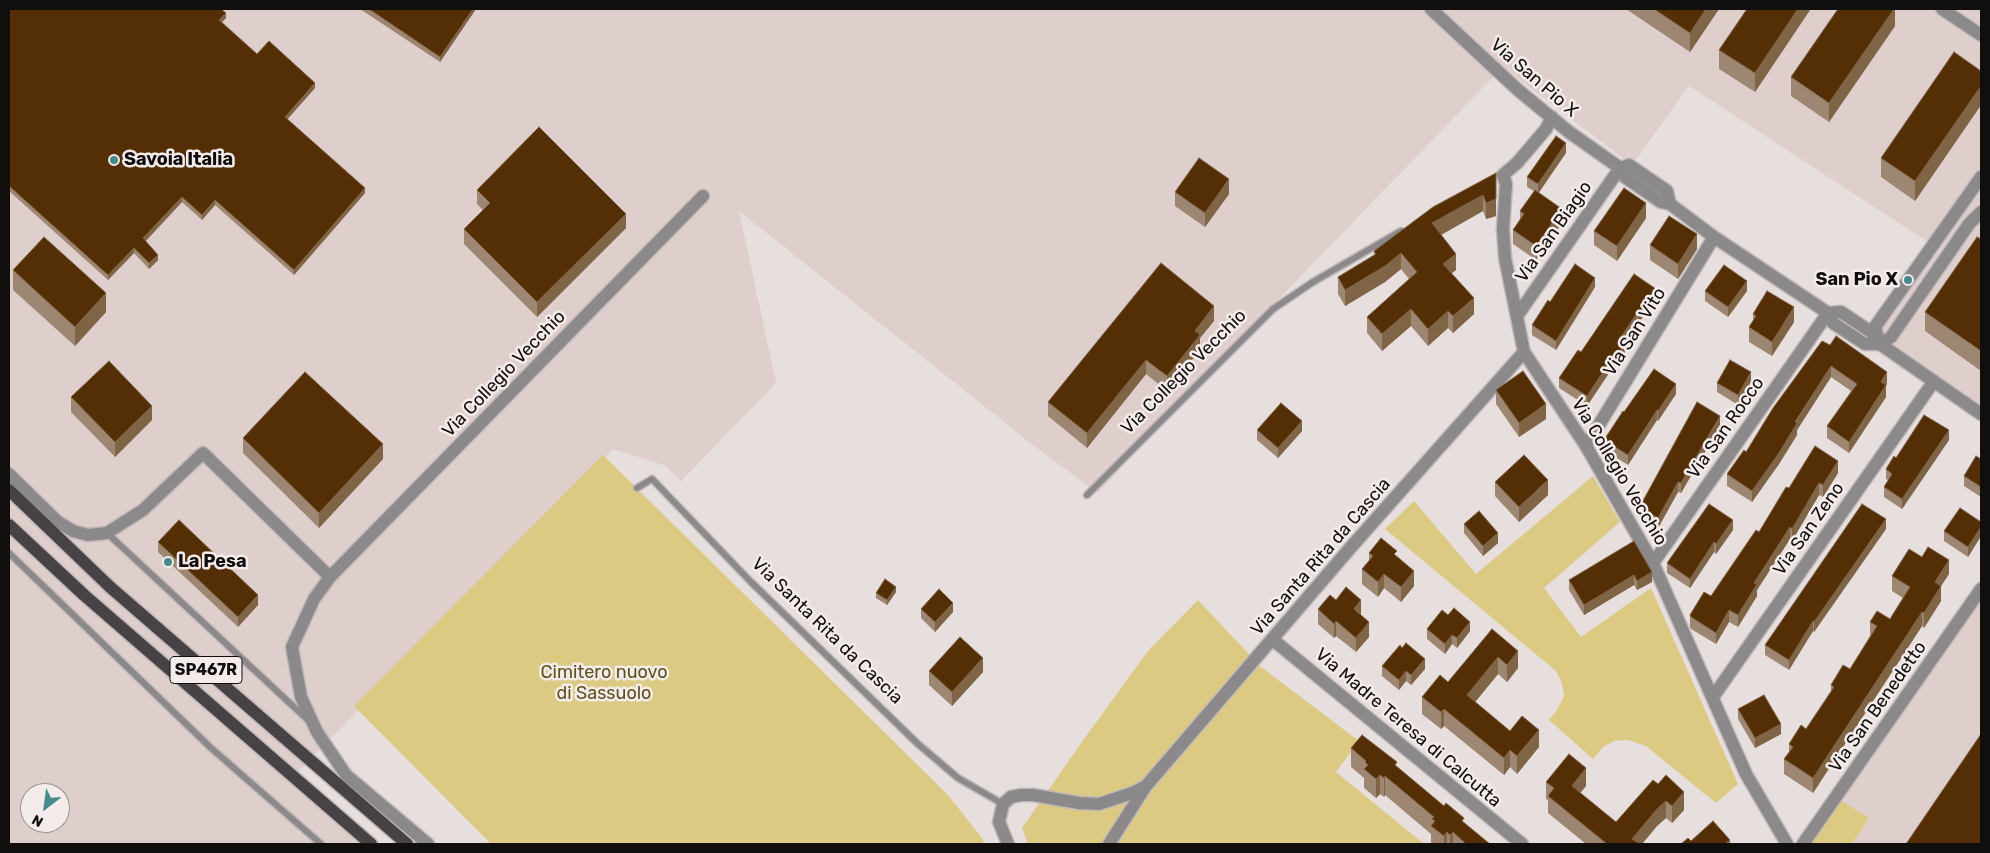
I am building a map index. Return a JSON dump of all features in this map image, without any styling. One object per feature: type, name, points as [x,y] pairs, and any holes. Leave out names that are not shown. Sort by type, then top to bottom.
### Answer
[{"type":"main road","name":"SP467R","points":[[9,490],[110,587],[407,844]]},
{"type":"main road","name":"SP467R","points":[[9,525],[84,595],[371,844]]},
{"type":"street","name":"Via San Pio X","points":[[1431,9],[1518,90],[1620,168],[1630,165],[1667,191],[1670,204],[1714,237],[1828,313],[1841,312],[1872,332],[1880,344],[1981,414]]},
{"type":"street","points":[[1942,9],[1981,36]]},
{"type":"street","name":"Via Collegio Vecchio","points":[[1552,117],[1546,129],[1517,162],[1499,177],[1506,184],[1503,229],[1505,258],[1524,352],[1586,446],[1653,563],[1746,774],[1787,844]]},
{"type":"street","name":"Via San Biagio","points":[[1517,316],[1620,168]]},
{"type":"street","points":[[1981,177],[1875,327],[1880,344],[1891,337],[1969,224],[1981,212]]},
{"type":"street","name":"Via Collegio Vecchio","points":[[428,844],[346,774],[314,726],[301,697],[292,646],[314,599],[330,577],[703,196]]},
{"type":"street","name":"Via San Vito","points":[[1586,446],[1714,237]]},
{"type":"street","name":"Via San Rocco","points":[[1653,563],[1828,313]]},
{"type":"street","name":"Via Santa Rita da Cascia","points":[[1110,844],[1146,786],[1272,639],[1524,352]]},
{"type":"street","name":"Via San Zeno","points":[[1713,697],[1934,381]]},
{"type":"street","points":[[9,474],[58,522],[88,536],[107,533],[143,510],[203,452],[330,577]]},
{"type":"street","name":"Via San Benedetto","points":[[1803,844],[1981,589]]},
{"type":"street","name":"Via Madre Teresa di Calcutta","points":[[1272,639],[1522,844]]},
{"type":"street","name":"Via Santa Rita da Cascia","points":[[1003,804],[1011,797],[1021,795],[1099,804],[1132,793],[1146,786]]},
{"type":"street","points":[[1003,804],[999,822],[1008,844]]},
{"type":"lane","name":"Via Collegio Vecchio","points":[[1087,495],[1273,309],[1313,282],[1408,228]]},
{"type":"lane","name":"Via Santa Rita da Cascia","points":[[637,488],[652,479],[751,582],[918,744],[958,778],[1003,804]]},
{"type":"lane","points":[[107,533],[314,726]]},
{"type":"lane","points":[[9,553],[211,748],[320,844]]},
{"type":"shaded area","points":[[9,9],[1981,9],[1981,405],[1879,334],[1937,248],[1689,86],[1632,165],[1503,67],[1212,368],[1098,493],[1038,449],[739,211],[776,383],[681,481],[666,466],[613,449],[295,775],[371,844],[9,844]]},
{"type":"shaded area","points":[[1981,588],[1981,844],[1805,844]]},
{"type":"green space","name":"Cimitero nuovo di Sassuolo","points":[[603,455],[948,795],[982,838],[984,844],[491,844],[354,706]]},
{"type":"green space","points":[[1593,476],[1620,522],[1544,588],[1581,637],[1651,588],[1738,784],[1716,803],[1646,746],[1628,740],[1614,741],[1603,747],[1593,759],[1549,720],[1564,696],[1562,683],[1556,671],[1385,529],[1414,501],[1476,574]]},
{"type":"green space","points":[[1198,600],[1261,667],[1359,741],[1336,772],[1424,844],[1028,844],[1022,828],[1084,739],[1148,651]]},
{"type":"green space","points":[[1840,800],[1869,818],[1852,844],[1812,844]]},
{"type":"building","name":"Savoia Italia","points":[[9,9],[221,9],[226,13],[219,20],[257,54],[269,41],[315,83],[285,117],[365,188],[294,270],[215,200],[202,215],[182,197],[143,238],[158,255],[149,263],[134,248],[108,275],[9,186]]},
{"type":"building","points":[[369,9],[473,9],[440,57]]},
{"type":"building","points":[[1654,9],[1706,9],[1690,33]]},
{"type":"building","points":[[1747,9],[1798,9],[1755,73],[1719,50]]},
{"type":"building","points":[[1838,9],[1894,9],[1829,103],[1791,77]]},
{"type":"building","points":[[1954,52],[1981,71],[1981,86],[1915,181],[1881,158]]},
{"type":"building","points":[[539,127],[626,214],[537,302],[464,229],[490,203],[477,190]]},
{"type":"building","points":[[1556,136],[1566,143],[1538,184],[1527,177]]},
{"type":"building","points":[[1199,158],[1229,179],[1205,213],[1175,192]]},
{"type":"building","points":[[1496,173],[1496,199],[1486,203],[1483,195],[1432,223],[1456,254],[1443,264],[1474,298],[1453,316],[1448,311],[1428,329],[1411,309],[1382,334],[1367,317],[1417,272],[1401,253],[1385,266],[1345,290],[1338,277],[1376,254],[1374,251],[1433,207]]},
{"type":"building","points":[[1624,188],[1646,203],[1617,246],[1594,231]]},
{"type":"building","points":[[1535,190],[1562,209],[1536,246],[1513,230],[1524,214],[1520,211]]},
{"type":"building","points":[[1669,216],[1697,234],[1678,264],[1650,245]]},
{"type":"building","points":[[44,237],[106,293],[75,327],[13,270]]},
{"type":"building","points":[[1977,237],[1981,239],[1981,351],[1925,312]]},
{"type":"building","points":[[1161,263],[1214,306],[1195,331],[1200,335],[1167,376],[1146,360],[1087,433],[1048,402]]},
{"type":"building","points":[[1575,264],[1595,278],[1556,341],[1532,325]]},
{"type":"building","points":[[1724,265],[1747,281],[1728,307],[1705,291]]},
{"type":"building","points":[[1634,274],[1656,289],[1619,340],[1625,344],[1615,358],[1613,357],[1587,396],[1559,378],[1578,350],[1581,352]]},
{"type":"building","points":[[1767,291],[1794,307],[1772,342],[1749,327],[1756,316],[1753,314]]},
{"type":"building","points":[[1836,336],[1887,372],[1881,382],[1886,385],[1849,442],[1827,426],[1857,384],[1831,366],[1795,422],[1797,423],[1779,453],[1752,491],[1727,474],[1744,450],[1746,452],[1773,408],[1822,341],[1830,345]]},
{"type":"building","points":[[1730,360],[1751,372],[1738,395],[1717,383]]},
{"type":"building","points":[[109,361],[152,406],[115,442],[71,397]]},
{"type":"building","points":[[1654,369],[1676,384],[1628,455],[1604,440]]},
{"type":"building","points":[[1523,371],[1546,404],[1519,423],[1496,390]]},
{"type":"building","points":[[305,372],[383,444],[319,513],[243,438]]},
{"type":"building","points":[[1697,402],[1720,416],[1681,483],[1678,482],[1658,518],[1639,508]]},
{"type":"building","points":[[1281,403],[1302,421],[1278,448],[1257,430]]},
{"type":"building","points":[[1924,415],[1949,430],[1902,499],[1884,487],[1892,474],[1886,469],[1894,456],[1896,458]]},
{"type":"building","points":[[1815,446],[1838,461],[1823,485],[1819,483],[1792,529],[1790,527],[1754,583],[1757,584],[1738,615],[1729,610],[1716,633],[1690,615],[1704,592],[1711,596],[1756,530],[1759,532],[1786,487],[1789,488]]},
{"type":"building","points":[[1524,455],[1548,480],[1519,507],[1495,482]]},
{"type":"building","points":[[1976,456],[1981,459],[1981,487],[1964,476]]},
{"type":"building","points":[[1709,504],[1733,520],[1716,544],[1714,542],[1690,579],[1667,563]]},
{"type":"building","points":[[1862,504],[1886,519],[1813,621],[1789,660],[1765,645]]},
{"type":"building","points":[[1960,508],[1981,522],[1981,527],[1968,547],[1944,531]]},
{"type":"building","points":[[1479,511],[1498,533],[1483,546],[1464,524]]},
{"type":"building","points":[[179,520],[258,595],[238,617],[158,542]]},
{"type":"building","points":[[1381,538],[1397,551],[1394,554],[1414,571],[1401,587],[1384,574],[1378,582],[1362,569],[1373,556],[1369,553]]},
{"type":"building","points":[[1634,541],[1652,572],[1637,581],[1634,575],[1584,605],[1569,580]]},
{"type":"building","points":[[1928,547],[1949,560],[1935,582],[1941,586],[1813,778],[1784,759],[1793,747],[1789,744],[1801,725],[1806,729],[1834,687],[1831,685],[1843,665],[1850,669],[1877,626],[1870,622],[1877,611],[1890,619],[1910,587],[1892,576],[1909,549],[1922,557]]},
{"type":"building","points":[[885,579],[896,587],[887,600],[876,593]]},
{"type":"building","points":[[1346,587],[1361,600],[1354,609],[1369,622],[1356,638],[1336,621],[1334,624],[1318,609],[1330,595],[1336,600]]},
{"type":"building","points":[[939,589],[953,603],[935,622],[921,609]]},
{"type":"building","points":[[1454,608],[1470,622],[1457,638],[1452,635],[1445,644],[1427,629],[1442,610],[1448,615]]},
{"type":"building","points":[[1492,629],[1518,651],[1507,665],[1498,657],[1467,695],[1510,731],[1522,716],[1539,730],[1517,756],[1510,750],[1504,758],[1444,709],[1441,712],[1422,697],[1440,675],[1448,682]]},
{"type":"building","points":[[960,637],[983,658],[952,692],[929,671]]},
{"type":"building","points":[[1406,643],[1425,659],[1411,675],[1406,671],[1399,680],[1382,666],[1400,645],[1402,648]]},
{"type":"building","points":[[1764,695],[1781,724],[1755,738],[1738,709]]},
{"type":"building","points":[[1981,734],[1981,844],[1906,844]]},
{"type":"building","points":[[1362,735],[1397,762],[1395,765],[1444,806],[1446,803],[1464,818],[1462,821],[1490,844],[1466,844],[1453,832],[1450,835],[1447,832],[1444,836],[1431,826],[1435,821],[1432,819],[1434,817],[1385,776],[1384,778],[1380,775],[1376,779],[1364,769],[1368,765],[1366,761],[1351,748]]},
{"type":"building","points":[[1569,754],[1586,768],[1572,786],[1616,822],[1653,780],[1658,784],[1666,775],[1684,792],[1672,806],[1666,801],[1657,809],[1632,839],[1640,844],[1607,844],[1548,796],[1554,788],[1546,782]]},
{"type":"building","points":[[1713,821],[1730,840],[1725,844],[1681,844],[1688,838],[1691,841]]},
{"type":"place","name":"Savoia Italia","points":[[114,160]]},
{"type":"place","name":"San Pio X","points":[[1908,280]]},
{"type":"place","name":"La Pesa","points":[[168,562]]}]
